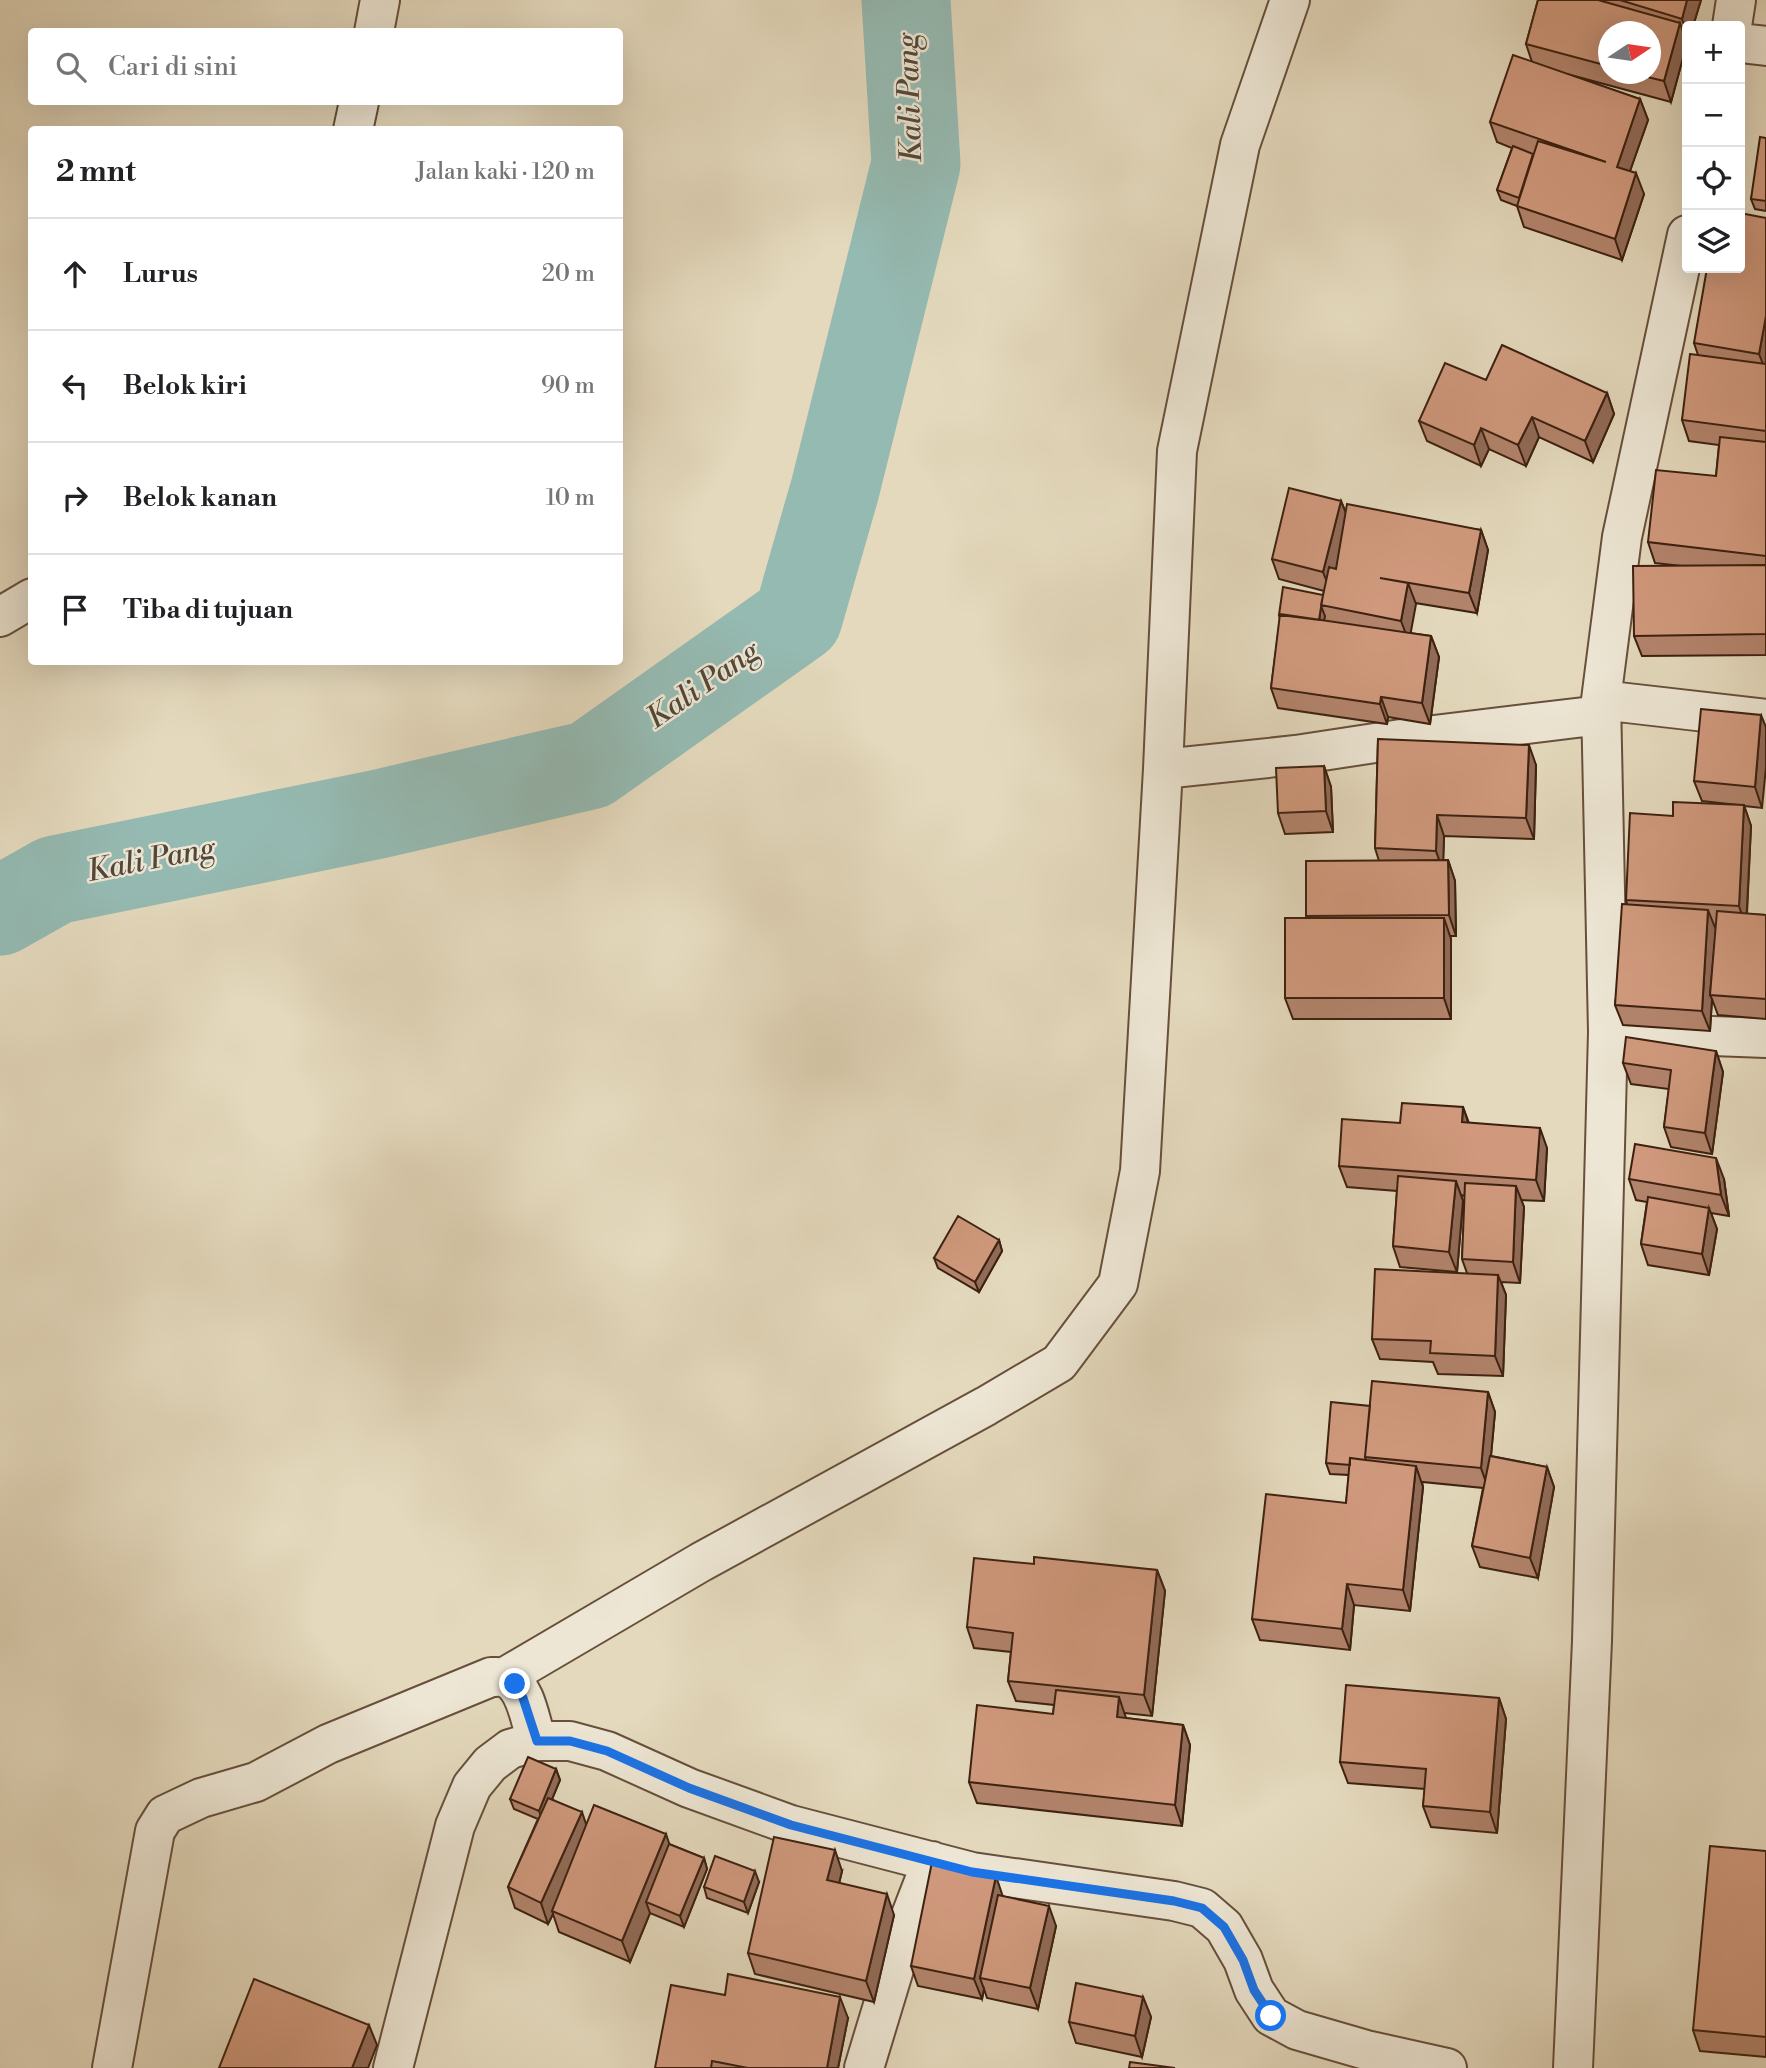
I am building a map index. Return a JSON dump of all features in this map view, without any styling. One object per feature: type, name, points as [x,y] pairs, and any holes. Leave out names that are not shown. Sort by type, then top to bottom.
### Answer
[{"type":"street","points":[[374,28],[380,0]]},
{"type":"street","points":[[112,2068],[155,1831],[165,1815],[201,1798],[256,1782],[328,1744],[450,1692],[491,1677],[506,1677],[701,1562],[986,1406],[1059,1363],[1118,1284],[1140,1171],[1163,769],[1177,452],[1240,145],[1290,0]]},
{"type":"street","points":[[1733,21],[1736,0]]},
{"type":"street","points":[[1745,44],[1766,47]]},
{"type":"street","points":[[354,126],[358,105]]},
{"type":"street","points":[[1573,2068],[1591,1641],[1608,1031],[1601,707],[1622,537],[1682,258]]},
{"type":"street","points":[[0,617],[28,600]]},
{"type":"street","points":[[1163,769],[1296,755],[1601,707],[1766,719]]},
{"type":"street","points":[[1608,1031],[1766,1038]]},
{"type":"street","points":[[506,1677],[515,1684],[523,1698],[537,1741]]},
{"type":"street","points":[[393,2068],[455,1826],[472,1786],[490,1764],[510,1749],[537,1741],[570,1741],[607,1751],[689,1788],[791,1825],[972,1872],[1174,1901],[1202,1908],[1224,1927],[1243,1960],[1254,1990],[1271,2016],[1297,2029],[1366,2050],[1447,2068]]},
{"type":"street","points":[[864,2068],[908,1923],[932,1861]]},
{"type":"building","points":[[1538,0],[1598,0],[1680,23],[1664,81],[1661,80],[1661,21],[1598,21],[1598,63],[1526,44]]},
{"type":"building","points":[[1620,0],[1687,0],[1682,19]]},
{"type":"building","points":[[1513,55],[1640,99],[1617,167],[1636,173],[1615,239],[1517,206],[1538,141],[1606,162],[1490,122]]},
{"type":"building","points":[[1760,137],[1766,138],[1766,201],[1751,199]]},
{"type":"building","points":[[1513,146],[1533,154],[1519,198],[1497,190]]},
{"type":"building","points":[[1745,214],[1766,218],[1766,316],[1759,354],[1694,343],[1706,273],[1745,273]]},
{"type":"building","points":[[1502,345],[1607,393],[1585,441],[1532,417],[1518,445],[1481,428],[1474,445],[1419,421],[1445,363],[1486,380]]},
{"type":"building","points":[[1690,354],[1766,364],[1766,431],[1682,420]]},
{"type":"building","points":[[1720,437],[1766,442],[1766,556],[1648,542],[1656,470],[1716,476]]},
{"type":"building","points":[[1289,488],[1341,501],[1323,572],[1272,559]]},
{"type":"building","points":[[1347,504],[1481,530],[1469,593],[1380,578],[1408,583],[1401,621],[1321,605],[1329,567],[1336,569]]},
{"type":"building","points":[[1766,565],[1766,634],[1634,636],[1633,566]]},
{"type":"building","points":[[1283,587],[1323,595],[1319,620],[1279,615]]},
{"type":"building","points":[[1280,614],[1431,636],[1422,703],[1381,697],[1380,704],[1271,688]]},
{"type":"building","points":[[1701,709],[1761,715],[1755,787],[1694,781]]},
{"type":"building","points":[[1378,739],[1529,745],[1526,818],[1437,815],[1436,851],[1375,848]]},
{"type":"building","points":[[1324,766],[1326,811],[1278,813],[1276,768]]},
{"type":"building","points":[[1673,802],[1744,805],[1739,906],[1626,900],[1630,813],[1673,816]]},
{"type":"building","points":[[1448,860],[1449,915],[1306,916],[1306,861]]},
{"type":"building","points":[[1622,904],[1708,910],[1702,1011],[1615,1005]]},
{"type":"building","points":[[1717,911],[1766,915],[1766,999],[1710,995]]},
{"type":"building","points":[[1285,918],[1444,918],[1444,998],[1285,998]]},
{"type":"building","points":[[1626,1037],[1716,1051],[1705,1133],[1664,1127],[1671,1070],[1623,1063]]},
{"type":"building","points":[[1402,1103],[1463,1107],[1462,1122],[1540,1128],[1536,1180],[1339,1166],[1342,1119],[1400,1123]]},
{"type":"building","points":[[1635,1144],[1716,1158],[1721,1195],[1629,1179]]},
{"type":"building","points":[[1398,1176],[1456,1181],[1449,1252],[1393,1246]]},
{"type":"building","points":[[1465,1183],[1516,1186],[1513,1262],[1462,1259]]},
{"type":"building","points":[[1648,1197],[1709,1208],[1702,1254],[1641,1244]]},
{"type":"building","points":[[958,1216],[999,1240],[975,1282],[934,1258]]},
{"type":"building","points":[[1375,1269],[1498,1275],[1495,1356],[1430,1353],[1431,1341],[1372,1339]]},
{"type":"building","points":[[1372,1381],[1488,1392],[1481,1468],[1365,1457]]},
{"type":"building","points":[[1331,1402],[1370,1406],[1366,1460],[1350,1458],[1350,1465],[1326,1463]]},
{"type":"building","points":[[1490,1456],[1547,1467],[1530,1558],[1472,1546]]},
{"type":"building","points":[[1350,1458],[1416,1466],[1403,1590],[1347,1584],[1342,1629],[1252,1619],[1266,1494],[1346,1503]]},
{"type":"building","points":[[1034,1557],[1157,1570],[1144,1695],[1008,1681],[1013,1633],[967,1627],[974,1558],[1034,1564]]},
{"type":"building","points":[[1346,1685],[1499,1698],[1490,1812],[1423,1806],[1426,1769],[1340,1762]]},
{"type":"building","points":[[1056,1690],[1119,1697],[1117,1717],[1183,1725],[1175,1805],[969,1782],[977,1705],[1053,1714]]},
{"type":"building","points":[[528,1757],[556,1769],[539,1811],[510,1799]]},
{"type":"building","points":[[548,1798],[582,1812],[541,1903],[508,1887]]},
{"type":"building","points":[[594,1805],[666,1834],[622,1941],[552,1911]]},
{"type":"building","points":[[774,1837],[835,1850],[827,1880],[887,1894],[866,1981],[748,1953]]},
{"type":"building","points":[[669,1844],[704,1858],[680,1916],[646,1902]]},
{"type":"building","points":[[1710,1846],[1766,1851],[1766,2037],[1693,2030]]},
{"type":"building","points":[[715,1856],[755,1871],[744,1902],[704,1887]]},
{"type":"building","points":[[932,1862],[996,1876],[974,1979],[911,1966]]},
{"type":"building","points":[[998,1895],[1049,1906],[1030,1988],[980,1978]]},
{"type":"building","points":[[728,1974],[840,1997],[827,2068],[748,2068],[712,2061],[711,2068],[655,2068],[671,1985],[725,1995]]},
{"type":"building","points":[[254,1979],[369,2025],[352,2068],[219,2068]]},
{"type":"building","points":[[1076,1983],[1143,1997],[1135,2036],[1069,2022]]},
{"type":"building","points":[[1130,2062],[1175,2068],[1129,2068]]},
{"type":"waterway","name":"Kali Pang","points":[[0,911],[55,880],[379,814],[590,765],[798,618],[835,489],[916,164],[906,0]]},
{"type":"route","points":[[515,1684],[523,1698],[537,1741],[570,1741],[607,1751],[689,1788],[791,1825],[972,1872],[1174,1901],[1202,1908],[1224,1927],[1243,1960],[1254,1990],[1271,2016]]}]
